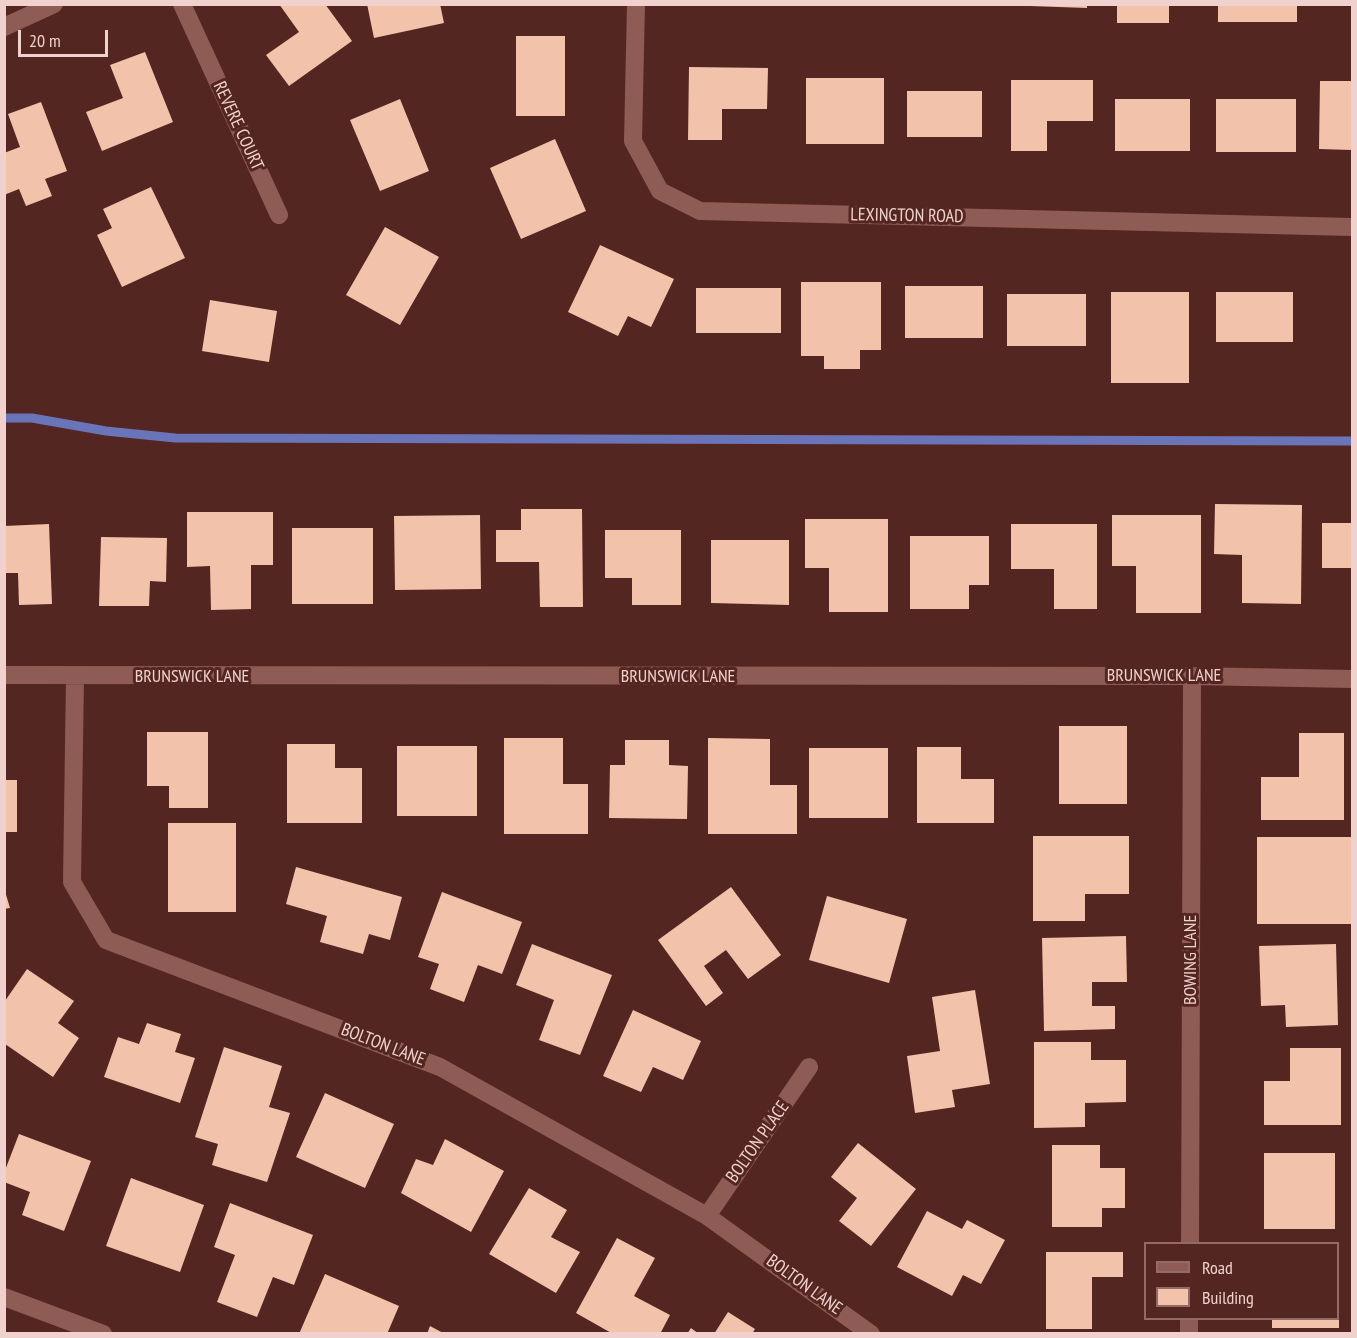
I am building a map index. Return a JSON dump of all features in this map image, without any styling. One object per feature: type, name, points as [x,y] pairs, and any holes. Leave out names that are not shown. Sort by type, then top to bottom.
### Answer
[{"type":"street","points":[[4,27],[54,4]]},
{"type":"street","name":"REVERE COURT","points":[[182,4],[279,215]]},
{"type":"street","name":"LEXINGTON ROAD","points":[[636,4],[633,141],[660,191],[700,211],[1353,227]]},
{"type":"street","name":"BRUNSWICK LANE","points":[[4,675],[75,677],[1192,676],[1353,679]]},
{"type":"street","name":"BOWING LANE","points":[[1190,1242],[1192,676]]},
{"type":"street","name":"BOLTON LANE","points":[[75,677],[72,882],[105,940],[440,1067],[707,1216],[871,1334]]},
{"type":"street","name":"BOLTON PLACE","points":[[707,1216],[809,1067]]},
{"type":"street","points":[[4,1297],[104,1334]]},
{"type":"building","points":[[279,4],[325,4],[352,41],[289,86],[266,55],[299,32]]},
{"type":"building","points":[[367,4],[440,4],[444,23],[374,38]]},
{"type":"building","points":[[1030,4],[1087,4],[1087,8],[1030,6]]},
{"type":"building","points":[[1117,4],[1169,4],[1169,23],[1117,23]]},
{"type":"building","points":[[1218,5],[1297,5],[1297,22],[1218,22]]},
{"type":"building","points":[[516,36],[565,36],[565,116],[516,116]]},
{"type":"building","points":[[145,52],[173,122],[102,151],[86,112],[123,98],[110,65]]},
{"type":"building","points":[[689,67],[768,68],[767,109],[722,109],[722,140],[688,140]]},
{"type":"building","points":[[806,78],[884,78],[884,144],[806,144]]},
{"type":"building","points":[[1011,80],[1093,80],[1093,121],[1047,121],[1047,151],[1011,151]]},
{"type":"building","points":[[1320,81],[1352,81],[1352,150],[1319,149]]},
{"type":"building","points":[[907,91],[982,91],[982,137],[907,137]]},
{"type":"building","points":[[400,99],[429,171],[380,191],[350,120]]},
{"type":"building","points":[[1115,99],[1190,99],[1190,151],[1115,151]]},
{"type":"building","points":[[1216,99],[1296,99],[1296,152],[1216,152]]},
{"type":"building","points":[[41,102],[67,171],[45,179],[52,196],[26,206],[19,189],[4,195],[4,153],[20,147],[8,114]]},
{"type":"building","points":[[555,139],[586,211],[521,239],[490,168]]},
{"type":"building","points":[[151,187],[185,258],[122,287],[97,235],[112,228],[103,209]]},
{"type":"building","points":[[385,227],[439,257],[400,325],[346,295]]},
{"type":"building","points":[[600,245],[674,279],[651,327],[628,316],[618,336],[568,312]]},
{"type":"building","points":[[801,282],[881,282],[881,350],[860,350],[860,369],[824,369],[824,356],[801,356]]},
{"type":"building","points":[[905,286],[983,286],[983,338],[905,338]]},
{"type":"building","points":[[696,288],[781,288],[781,333],[696,333]]},
{"type":"building","points":[[1111,292],[1189,292],[1189,383],[1111,383]]},
{"type":"building","points":[[1216,292],[1293,292],[1293,342],[1216,342]]},
{"type":"building","points":[[1007,294],[1086,294],[1086,346],[1007,346]]},
{"type":"building","points":[[210,300],[277,311],[269,362],[202,351]]},
{"type":"building","points":[[1215,504],[1302,505],[1301,604],[1242,603],[1242,555],[1214,554]]},
{"type":"building","points":[[521,509],[582,509],[583,607],[540,607],[539,562],[496,562],[496,530],[521,530]]},
{"type":"building","points":[[187,512],[273,512],[273,565],[251,565],[251,609],[211,610],[210,566],[187,567]]},
{"type":"building","points":[[480,515],[481,589],[395,590],[394,516]]},
{"type":"building","points":[[1112,515],[1201,515],[1201,613],[1136,613],[1136,566],[1112,566]]},
{"type":"building","points":[[805,519],[888,519],[888,612],[829,612],[829,568],[805,568]]},
{"type":"building","points":[[1322,523],[1352,523],[1352,568],[1322,568]]},
{"type":"building","points":[[49,524],[52,604],[19,605],[18,573],[4,573],[4,526]]},
{"type":"building","points":[[1011,524],[1097,524],[1097,609],[1054,609],[1054,569],[1011,569]]},
{"type":"building","points":[[292,528],[373,528],[373,604],[292,604]]},
{"type":"building","points":[[605,530],[681,530],[681,605],[632,605],[632,578],[605,578]]},
{"type":"building","points":[[910,536],[989,536],[989,585],[969,585],[969,609],[910,609]]},
{"type":"building","points":[[101,537],[167,538],[166,582],[150,581],[149,606],[99,606]]},
{"type":"building","points":[[711,540],[789,540],[789,605],[711,603]]},
{"type":"building","points":[[1059,726],[1127,726],[1127,804],[1059,804]]},
{"type":"building","points":[[147,732],[208,732],[208,808],[169,808],[169,786],[147,786]]},
{"type":"building","points":[[1299,733],[1344,733],[1344,820],[1261,820],[1261,777],[1299,777]]},
{"type":"building","points":[[504,738],[563,738],[563,784],[588,784],[588,834],[504,834]]},
{"type":"building","points":[[708,738],[770,739],[770,785],[797,785],[797,834],[708,834]]},
{"type":"building","points":[[625,740],[669,740],[669,765],[688,766],[687,819],[609,818],[610,765],[625,765]]},
{"type":"building","points":[[287,744],[335,744],[335,768],[362,768],[362,823],[287,823]]},
{"type":"building","points":[[397,746],[477,746],[477,816],[397,816]]},
{"type":"building","points":[[917,747],[961,747],[961,779],[994,779],[994,823],[917,823]]},
{"type":"building","points":[[809,748],[888,748],[888,818],[809,818]]},
{"type":"building","points":[[4,780],[17,780],[17,832],[4,832]]},
{"type":"building","points":[[168,823],[236,823],[236,912],[168,912]]},
{"type":"building","points":[[1033,836],[1129,836],[1129,894],[1085,894],[1085,921],[1033,921]]},
{"type":"building","points":[[1257,837],[1352,837],[1352,924],[1257,924]]},
{"type":"building","points":[[296,867],[402,897],[390,940],[369,934],[363,954],[320,942],[327,916],[286,904]]},
{"type":"building","points":[[731,887],[781,955],[748,979],[726,950],[704,966],[723,993],[706,1006],[658,940]]},
{"type":"building","points":[[4,888],[10,908],[4,909]]},
{"type":"building","points":[[442,892],[522,922],[502,974],[478,965],[464,1002],[430,989],[439,964],[418,957]]},
{"type":"building","points":[[827,896],[907,919],[889,983],[809,960]]},
{"type":"building","points":[[1126,936],[1127,982],[1092,982],[1092,1006],[1115,1006],[1115,1029],[1044,1031],[1042,938]]},
{"type":"building","points":[[532,944],[612,975],[580,1055],[539,1040],[554,1000],[516,985]]},
{"type":"building","points":[[1336,944],[1338,1025],[1286,1027],[1285,1005],[1261,1006],[1259,946]]},
{"type":"building","points":[[27,969],[74,1001],[58,1023],[79,1038],[53,1077],[5,1044],[5,1001]]},
{"type":"building","points":[[975,990],[990,1084],[952,1090],[955,1107],[915,1113],[907,1056],[940,1051],[932,997]]},
{"type":"building","points":[[633,1010],[701,1041],[683,1080],[653,1067],[641,1092],[603,1076]]},
{"type":"building","points":[[147,1023],[181,1034],[175,1052],[195,1058],[180,1103],[104,1077],[118,1037],[139,1044]]},
{"type":"building","points":[[1034,1042],[1091,1042],[1091,1060],[1126,1060],[1126,1102],[1085,1103],[1085,1127],[1034,1128]]},
{"type":"building","points":[[224,1047],[282,1066],[269,1107],[290,1113],[267,1182],[212,1165],[218,1144],[195,1137]]},
{"type":"building","points":[[1290,1048],[1341,1048],[1341,1125],[1264,1125],[1264,1081],[1290,1081]]},
{"type":"building","points":[[325,1093],[394,1124],[365,1188],[296,1157]]},
{"type":"building","points":[[19,1134],[91,1161],[64,1231],[22,1215],[30,1192],[4,1182],[4,1173]]},
{"type":"building","points":[[445,1139],[504,1171],[471,1232],[401,1193],[416,1159],[433,1165]]},
{"type":"building","points":[[858,1143],[916,1189],[871,1246],[839,1221],[857,1198],[831,1177]]},
{"type":"building","points":[[1052,1145],[1100,1145],[1100,1168],[1125,1168],[1125,1208],[1102,1208],[1102,1227],[1052,1227]]},
{"type":"building","points":[[1264,1153],[1335,1153],[1335,1229],[1264,1229]]},
{"type":"building","points":[[131,1178],[204,1205],[180,1272],[106,1246]]},
{"type":"building","points":[[529,1188],[567,1210],[551,1237],[580,1252],[556,1293],[489,1254]]},
{"type":"building","points":[[230,1203],[313,1235],[294,1285],[273,1277],[257,1317],[217,1302],[235,1255],[214,1247]]},
{"type":"building","points":[[927,1211],[962,1229],[967,1220],[1005,1240],[981,1284],[963,1275],[952,1296],[897,1267]]},
{"type":"building","points":[[617,1238],[655,1258],[634,1296],[670,1315],[660,1334],[613,1334],[576,1313]]},
{"type":"building","points":[[1046,1252],[1123,1252],[1123,1277],[1092,1277],[1092,1329],[1046,1329]]},
{"type":"building","points":[[325,1274],[399,1306],[387,1334],[299,1334]]},
{"type":"building","points":[[728,1312],[755,1329],[752,1334],[714,1334]]},
{"type":"building","points":[[1272,1320],[1339,1320],[1339,1328],[1272,1328]]},
{"type":"building","points":[[430,1326],[445,1334],[427,1334]]},
{"type":"building","points":[[691,1328],[699,1334],[687,1334]]},
{"type":"waterway","points":[[4,418],[32,418],[106,431],[175,438],[1352,441]]}]
